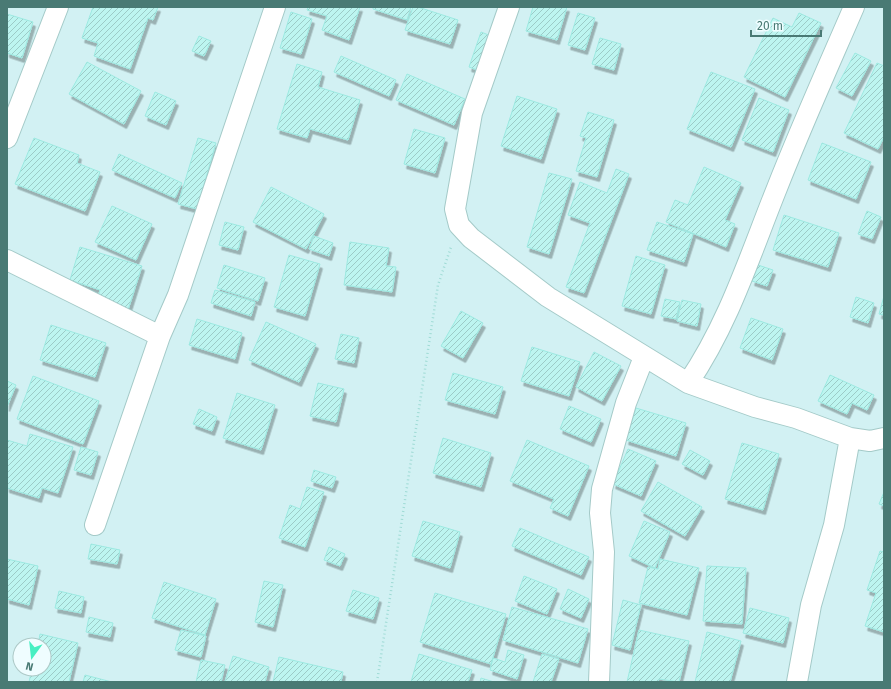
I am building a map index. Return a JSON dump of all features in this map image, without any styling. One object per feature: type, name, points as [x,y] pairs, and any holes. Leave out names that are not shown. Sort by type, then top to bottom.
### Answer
[{"type":"street","points":[[7,138],[58,7]]},
{"type":"street","points":[[95,525],[160,336],[178,295],[276,7]]},
{"type":"street","points":[[509,7],[472,113],[455,209],[459,225],[471,238],[548,297],[688,383],[755,407],[796,418],[850,438],[870,441],[884,438]]},
{"type":"street","points":[[688,383],[706,357],[737,292],[777,187],[854,7]]},
{"type":"street","points":[[7,260],[160,336]]},
{"type":"street","points":[[599,682],[604,552],[600,513],[602,489],[626,402],[644,357]]},
{"type":"street","points":[[797,682],[811,605],[834,525],[850,438]]},
{"type":"path","points":[[377,682],[438,286],[459,225]]},
{"type":"shaded area","points":[[7,7],[884,7],[884,682],[7,682]]},
{"type":"building","points":[[93,7],[158,7],[153,20],[148,18],[130,69],[94,56],[98,43],[82,38]]},
{"type":"building","points":[[308,7],[360,7],[349,40],[322,30],[327,16],[307,10]]},
{"type":"building","points":[[373,7],[411,7],[407,20],[373,9]]},
{"type":"building","points":[[413,7],[418,7],[458,20],[450,44],[405,30]]},
{"type":"building","points":[[533,7],[567,7],[557,40],[526,31]]},
{"type":"building","points":[[291,12],[312,19],[301,54],[280,48]]},
{"type":"building","points":[[578,13],[595,18],[585,50],[568,45]]},
{"type":"building","points":[[799,13],[821,23],[785,97],[744,77],[773,18],[792,27]]},
{"type":"building","points":[[7,14],[33,22],[22,58],[7,53]]},
{"type":"building","points":[[481,32],[494,37],[483,72],[469,67]]},
{"type":"building","points":[[199,36],[211,41],[204,56],[192,51]]},
{"type":"building","points":[[600,38],[621,44],[614,70],[592,64]]},
{"type":"building","points":[[855,53],[871,61],[852,96],[836,88]]},
{"type":"building","points":[[341,56],[396,80],[389,96],[334,72]]},
{"type":"building","points":[[87,62],[141,91],[124,124],[69,94]]},
{"type":"building","points":[[877,63],[884,66],[884,137],[878,149],[844,133]]},
{"type":"building","points":[[297,64],[322,72],[318,87],[360,100],[348,140],[310,129],[307,138],[277,129]]},
{"type":"building","points":[[711,72],[755,89],[731,147],[687,129]]},
{"type":"building","points":[[407,74],[465,99],[454,125],[396,100]]},
{"type":"building","points":[[155,92],[176,101],[166,125],[145,116]]},
{"type":"building","points":[[517,96],[557,109],[541,159],[501,146]]},
{"type":"building","points":[[759,98],[789,110],[773,152],[742,140]]},
{"type":"building","points":[[588,112],[614,120],[597,177],[576,171],[586,138],[580,136]]},
{"type":"building","points":[[414,129],[445,138],[435,173],[404,164]]},
{"type":"building","points":[[34,138],[79,155],[77,163],[100,172],[85,211],[15,184]]},
{"type":"building","points":[[198,138],[216,143],[197,209],[178,204]]},
{"type":"building","points":[[822,143],[871,162],[856,199],[808,180]]},
{"type":"building","points":[[119,154],[182,183],[175,198],[112,170]]},
{"type":"building","points":[[704,167],[741,183],[725,220],[735,224],[726,247],[666,222],[675,200],[688,205]]},
{"type":"building","points":[[616,169],[629,174],[584,293],[566,287],[590,223],[568,215],[580,182],[607,193]]},
{"type":"building","points":[[549,173],[572,179],[549,254],[527,247]]},
{"type":"building","points":[[271,187],[324,214],[306,249],[253,222]]},
{"type":"building","points":[[112,206],[152,224],[136,260],[95,242]]},
{"type":"building","points":[[867,211],[881,217],[872,239],[858,234]]},
{"type":"building","points":[[784,215],[839,233],[828,267],[773,250]]},
{"type":"building","points":[[225,222],[244,227],[238,250],[219,245]]},
{"type":"building","points":[[657,222],[693,234],[684,262],[647,250]]},
{"type":"building","points":[[314,236],[333,243],[329,256],[309,249]]},
{"type":"building","points":[[350,242],[389,248],[386,266],[396,267],[392,292],[344,285]]},
{"type":"building","points":[[80,247],[142,266],[128,310],[97,300],[100,290],[70,280]]},
{"type":"building","points":[[289,255],[320,264],[305,316],[274,307]]},
{"type":"building","points":[[636,256],[665,265],[651,314],[622,306]]},
{"type":"building","points":[[224,265],[265,278],[258,301],[217,288]]},
{"type":"building","points":[[758,265],[773,270],[767,286],[752,281]]},
{"type":"building","points":[[215,290],[255,302],[251,316],[211,303]]},
{"type":"building","points":[[884,296],[884,315],[879,314]]},
{"type":"building","points":[[856,297],[874,303],[868,323],[850,317]]},
{"type":"building","points":[[665,299],[680,302],[676,319],[661,316]]},
{"type":"building","points":[[682,300],[701,304],[697,326],[677,321]]},
{"type":"building","points":[[461,311],[483,323],[463,358],[441,346]]},
{"type":"building","points":[[751,318],[783,329],[772,360],[740,348]]},
{"type":"building","points":[[197,319],[242,333],[235,359],[189,345]]},
{"type":"building","points":[[266,322],[316,344],[299,382],[249,360]]},
{"type":"building","points":[[51,325],[106,343],[95,377],[40,360]]},
{"type":"building","points":[[341,334],[359,338],[354,363],[335,359]]},
{"type":"building","points":[[532,347],[580,362],[569,396],[521,381]]},
{"type":"building","points":[[594,352],[621,366],[602,401],[576,387]]},
{"type":"building","points":[[453,373],[503,387],[495,414],[445,400]]},
{"type":"building","points":[[830,375],[874,395],[867,410],[852,403],[847,414],[818,401]]},
{"type":"building","points":[[33,376],[99,401],[83,444],[17,419]]},
{"type":"building","points":[[7,381],[16,385],[7,407]]},
{"type":"building","points":[[318,383],[344,389],[336,422],[310,416]]},
{"type":"building","points":[[237,393],[275,405],[261,450],[223,438]]},
{"type":"building","points":[[569,406],[601,419],[591,442],[560,429]]},
{"type":"building","points":[[636,408],[686,423],[676,456],[626,440]]},
{"type":"building","points":[[199,409],[217,417],[212,431],[193,424]]},
{"type":"building","points":[[30,434],[73,447],[58,493],[42,488],[39,498],[7,488],[7,440],[27,446]]},
{"type":"building","points":[[443,438],[491,453],[481,487],[433,473]]},
{"type":"building","points":[[527,440],[589,466],[568,516],[550,508],[554,499],[510,481]]},
{"type":"building","points":[[742,443],[779,454],[763,510],[725,499]]},
{"type":"building","points":[[81,447],[98,452],[91,475],[74,470]]},
{"type":"building","points":[[628,449],[656,461],[641,496],[613,484]]},
{"type":"building","points":[[690,450],[710,461],[703,475],[682,464]]},
{"type":"building","points":[[314,470],[336,477],[332,488],[311,481]]},
{"type":"building","points":[[658,482],[702,507],[685,536],[641,511]]},
{"type":"building","points":[[307,487],[324,492],[305,547],[279,538],[290,505],[300,509]]},
{"type":"building","points":[[884,492],[884,506],[879,504]]},
{"type":"building","points":[[423,521],[460,532],[450,568],[412,556]]},
{"type":"building","points":[[644,521],[670,532],[655,568],[629,556]]},
{"type":"building","points":[[520,528],[589,557],[581,575],[512,546]]},
{"type":"building","points":[[91,544],[120,550],[117,564],[88,559]]},
{"type":"building","points":[[329,547],[345,554],[340,566],[324,560]]},
{"type":"building","points":[[880,551],[884,552],[884,632],[865,626],[876,593],[867,590]]},
{"type":"building","points":[[7,559],[38,566],[29,605],[7,599]]},
{"type":"building","points":[[660,559],[699,568],[687,615],[639,603],[648,567],[658,569]]},
{"type":"building","points":[[707,566],[746,568],[742,624],[703,621]]},
{"type":"building","points":[[524,576],[557,589],[547,614],[515,601]]},
{"type":"building","points":[[264,581],[283,585],[273,627],[255,622]]},
{"type":"building","points":[[164,582],[216,599],[205,635],[152,618]]},
{"type":"building","points":[[568,589],[589,599],[581,618],[560,609]]},
{"type":"building","points":[[353,590],[379,598],[373,619],[346,611]]},
{"type":"building","points":[[59,591],[84,597],[81,613],[55,608]]},
{"type":"building","points":[[435,593],[506,614],[491,664],[420,642]]},
{"type":"building","points":[[623,600],[641,605],[630,650],[612,645]]},
{"type":"building","points":[[512,607],[588,629],[578,663],[503,640]]},
{"type":"building","points":[[750,608],[789,618],[783,643],[743,633]]},
{"type":"building","points":[[89,617],[113,623],[110,637],[86,632]]},
{"type":"building","points":[[181,630],[206,636],[201,657],[175,650]]},
{"type":"building","points":[[639,630],[689,641],[679,682],[659,679],[658,682],[627,682]]},
{"type":"building","points":[[707,632],[741,641],[730,682],[695,682]]},
{"type":"building","points":[[40,634],[78,643],[69,682],[29,682],[30,677],[52,677],[52,637],[39,637]]},
{"type":"building","points":[[508,650],[524,655],[517,679],[490,670],[493,658],[505,662]]},
{"type":"building","points":[[419,654],[472,670],[468,682],[411,682]]},
{"type":"building","points":[[542,654],[559,659],[551,682],[533,682]]},
{"type":"building","points":[[233,656],[269,667],[265,682],[225,682]]},
{"type":"building","points":[[279,657],[343,672],[341,682],[273,682]]},
{"type":"building","points":[[201,660],[225,665],[221,682],[196,682]]},
{"type":"building","points":[[85,675],[112,682],[83,682]]},
{"type":"building","points":[[481,678],[494,682],[480,682]]}]
